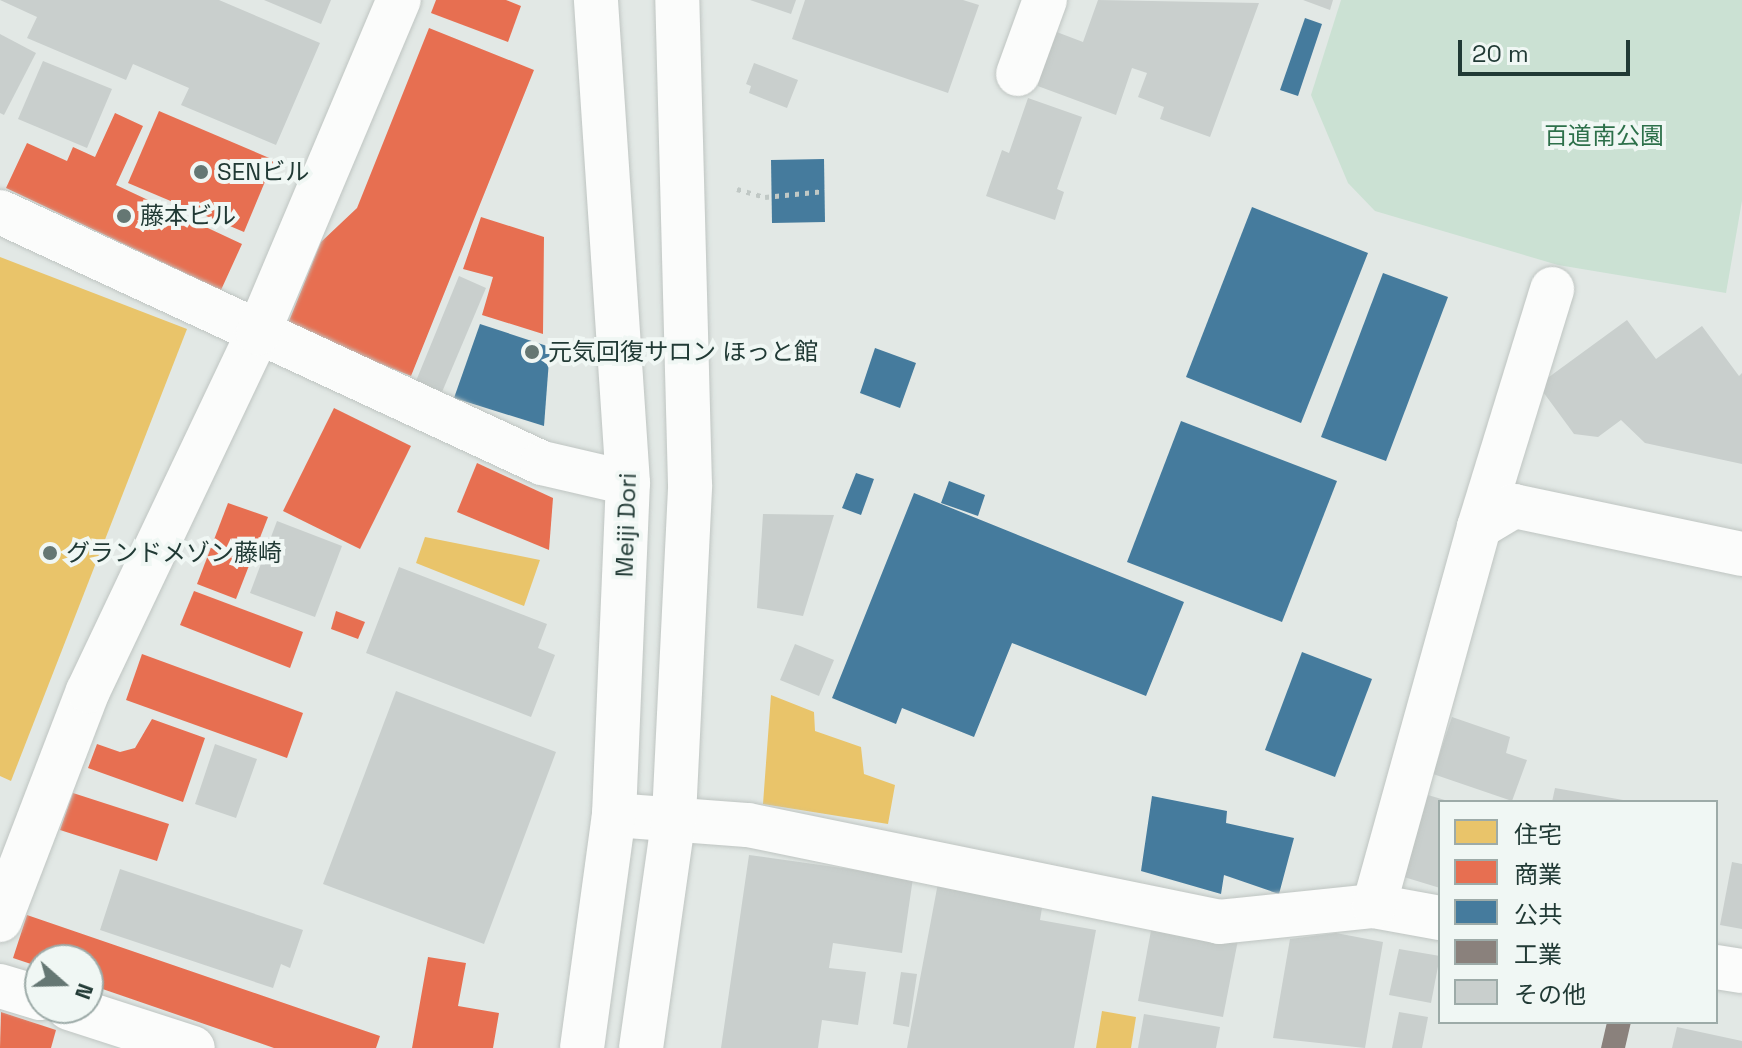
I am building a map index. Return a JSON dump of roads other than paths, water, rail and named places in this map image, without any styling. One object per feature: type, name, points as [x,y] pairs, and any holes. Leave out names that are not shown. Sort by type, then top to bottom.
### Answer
[{"type":"street","points":[[0,920],[88,691],[258,333],[399,0]]},
{"type":"street","name":"Meiji Dori","points":[[582,1048],[614,815],[628,483],[596,0]]},
{"type":"street","points":[[641,1048],[674,816],[690,485],[677,0]]},
{"type":"street","points":[[1018,74],[1045,0]]},
{"type":"street","points":[[0,212],[542,463],[628,483]]},
{"type":"street","points":[[1374,906],[1479,527],[1552,289]]},
{"type":"street","points":[[1479,527],[1514,506],[1742,554]]},
{"type":"street","points":[[614,815],[674,816],[748,825],[1219,922],[1374,906],[1438,918]]},
{"type":"street","points":[[1718,967],[1742,971]]},
{"type":"street","points":[[0,986],[24,993]]},
{"type":"street","points":[[104,1019],[193,1048]]},
{"type":"place","name":"SENビル","points":[[201,172]]},
{"type":"place","name":"藤本ビル","points":[[124,216]]},
{"type":"place","name":"元気回復サロン ほっと館","points":[[532,352]]},
{"type":"place","name":"グランドメゾン藤崎","points":[[50,553]]},
{"type":"park label","name":"百道南公園","points":[[1604,136]]}]
